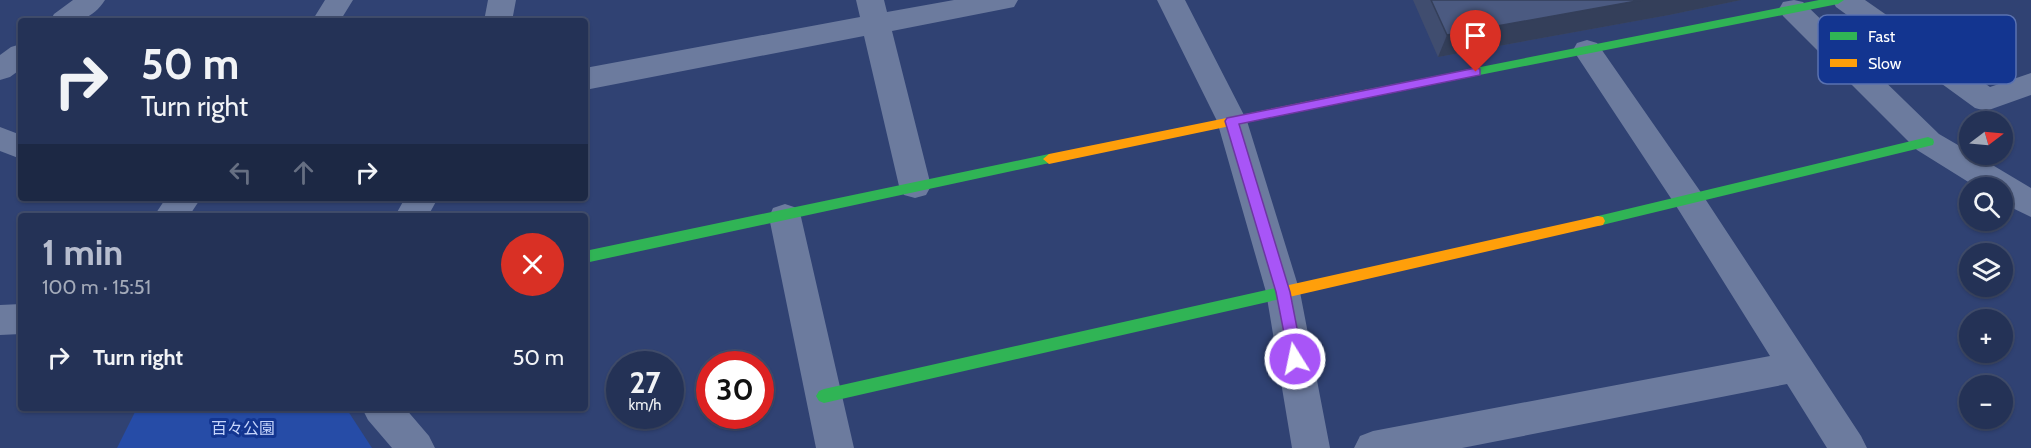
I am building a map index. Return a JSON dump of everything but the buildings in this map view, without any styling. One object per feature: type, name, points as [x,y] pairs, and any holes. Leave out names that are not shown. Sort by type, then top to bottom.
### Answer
[{"type":"street","points":[[68,18],[91,0]]},
{"type":"street","points":[[328,18],[339,0]]},
{"type":"street","points":[[499,18],[502,0]]},
{"type":"street","points":[[588,78],[874,12],[1004,0]]},
{"type":"street","points":[[1171,0],[1232,121],[1283,292],[1311,448]]},
{"type":"street","points":[[588,256],[785,217],[915,186],[1838,0]]},
{"type":"street","points":[[1846,0],[1867,15]]},
{"type":"street","points":[[1793,9],[1818,34]]},
{"type":"street","points":[[874,12],[915,186]]},
{"type":"street","points":[[1587,50],[1689,200],[1848,448]]},
{"type":"street","points":[[0,70],[18,56]]},
{"type":"street","points":[[1869,84],[1928,142],[2031,204]]},
{"type":"street","points":[[1964,84],[1986,100],[2031,84]]},
{"type":"street","points":[[0,139],[18,146]]},
{"type":"street","points":[[824,396],[1689,200],[1928,142]]},
{"type":"street","points":[[785,217],[835,448]]},
{"type":"street","points":[[0,320],[18,319]]},
{"type":"street","points":[[1373,448],[1796,367]]},
{"type":"street","points":[[384,411],[416,448]]},
{"type":"green space","name":"百々公園","points":[[136,411],[348,411],[372,448],[117,448]]},
{"type":"traffic: fast","points":[[1369,93],[1838,0]]},
{"type":"traffic: fast","points":[[1598,221],[1928,142]]},
{"type":"traffic: fast","points":[[588,256],[1049,159]]},
{"type":"traffic: fast","points":[[824,396],[1289,291]]},
{"type":"traffic: slow","points":[[1049,159],[1369,93]]},
{"type":"traffic: slow","points":[[1289,291],[1598,221]]},
{"type":"route","points":[[1295,359],[1283,292],[1232,121],[1476,72]]}]
